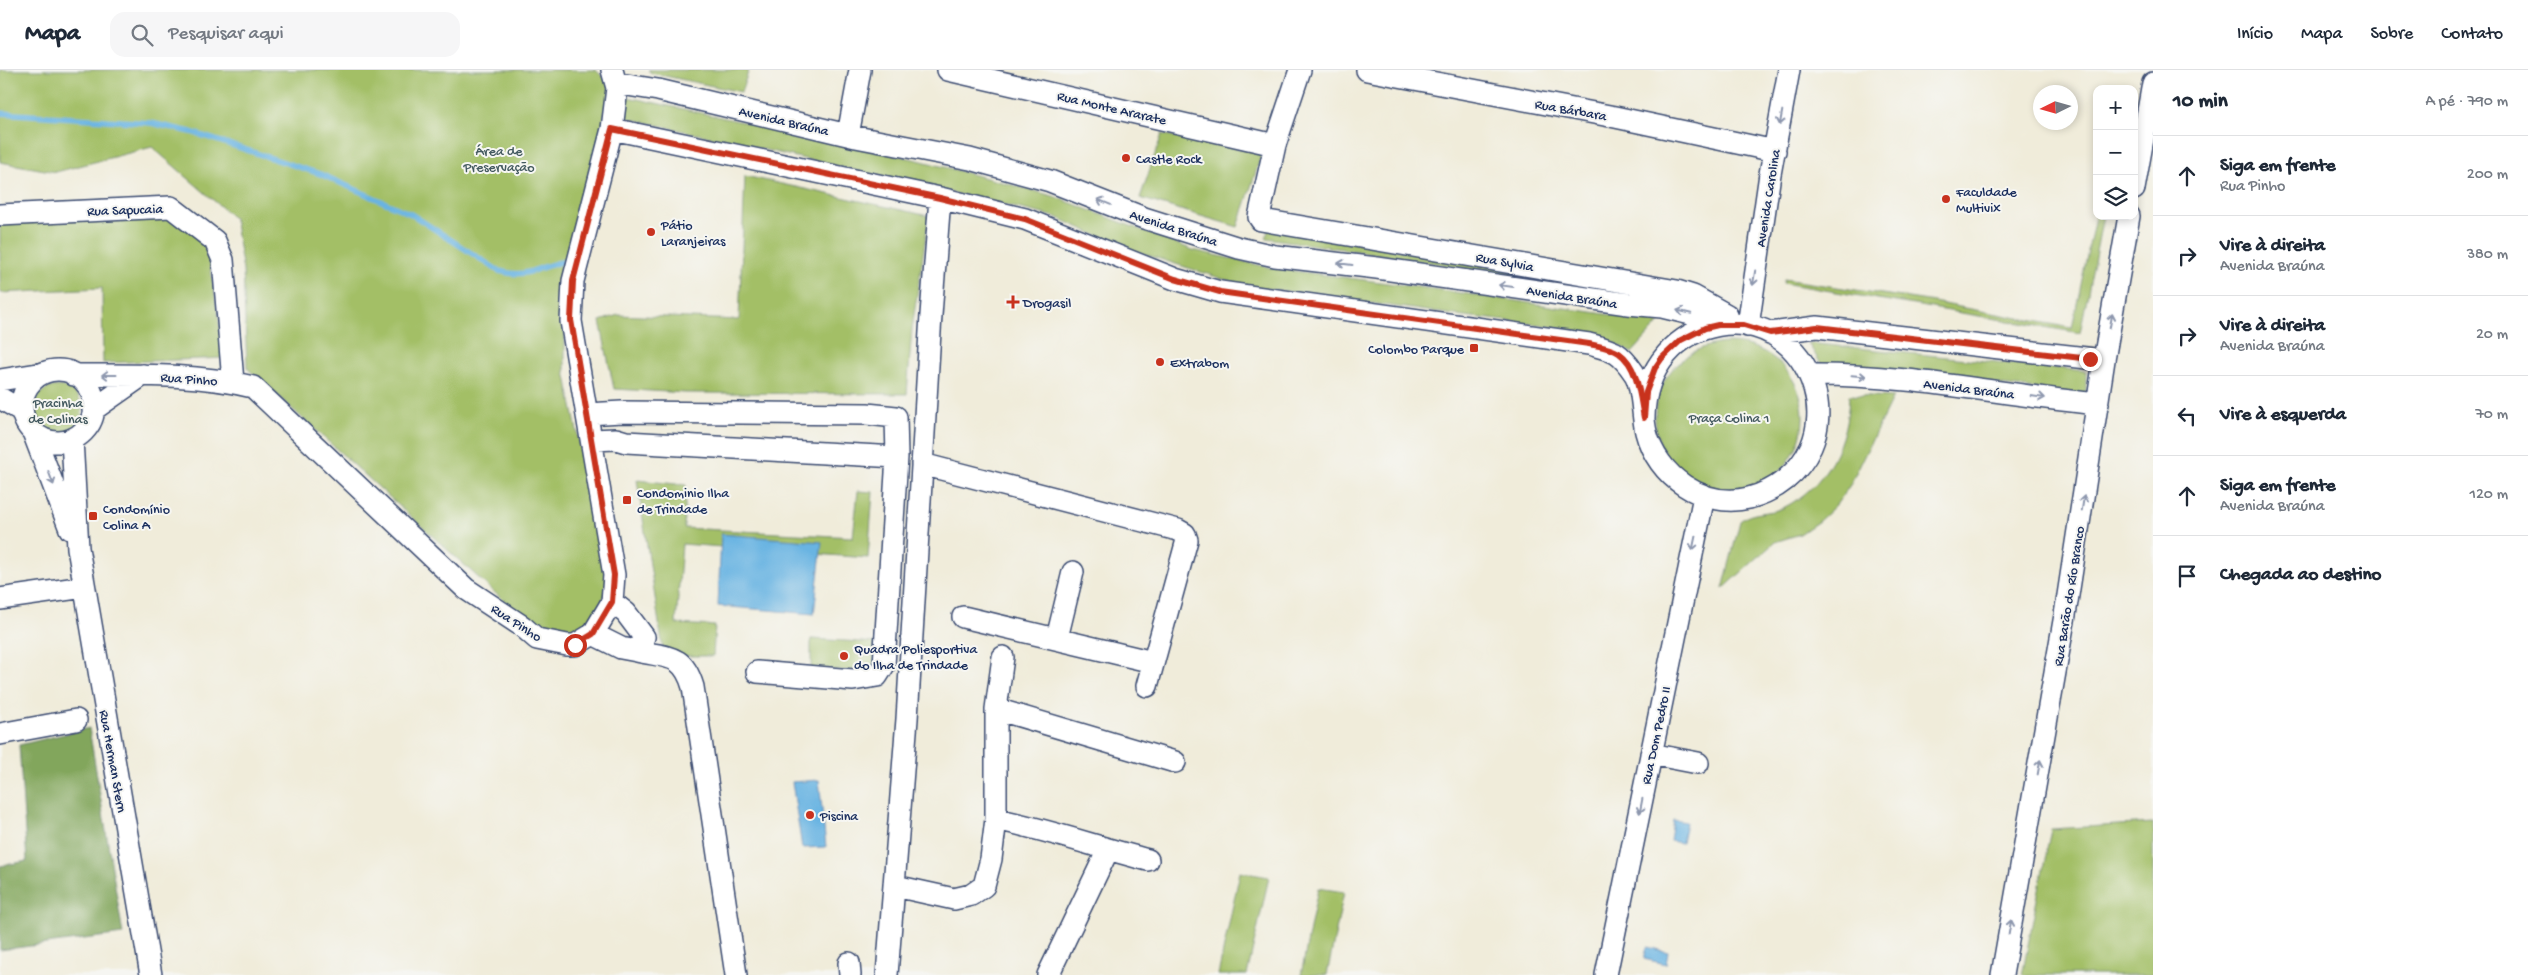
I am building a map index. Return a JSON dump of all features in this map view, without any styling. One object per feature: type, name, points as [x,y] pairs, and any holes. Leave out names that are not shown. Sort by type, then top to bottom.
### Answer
[{"type":"street","name":"Avenida Braúna","points":[[633,70],[658,90],[848,135],[970,159],[1050,181],[1144,218],[1239,248],[1275,256],[1662,307],[1741,325]]},
{"type":"street","points":[[848,135],[860,70]]},
{"type":"street","name":"Rua Monte Ararate","points":[[948,70],[1275,145]]},
{"type":"street","points":[[1275,145],[1300,70]]},
{"type":"street","name":"Rua Bárbara","points":[[1367,70],[1615,117],[1775,151]]},
{"type":"street","name":"Avenida Carolina","points":[[1741,325],[1789,70]]},
{"type":"street","points":[[641,644],[621,648],[593,634],[612,602],[614,575],[571,320],[570,302],[573,281],[612,129],[615,79],[627,85],[658,90]]},
{"type":"street","points":[[2137,175],[2153,83]]},
{"type":"street","points":[[612,129],[940,198],[1025,219],[1175,279],[1220,292],[1589,344],[1619,353],[1636,375],[1644,418],[1649,443],[1662,466],[1681,484],[1704,496],[1732,500],[1761,495],[1774,489],[1796,471],[1811,447],[1817,426],[1817,397],[1810,375],[1794,351],[1770,333],[1741,325],[1705,328],[1670,348],[1655,368],[1645,398],[1644,418]]},
{"type":"street","name":"Rua Sylvia","points":[[1275,145],[1259,218],[1677,291],[1692,296],[1741,325]]},
{"type":"street","points":[[887,975],[895,886],[937,211],[940,198]]},
{"type":"street","name":"Rua Sapucaia","points":[[0,215],[171,207],[215,241],[219,248],[223,260],[233,382]]},
{"type":"street","name":"Rua Barão do Río Branco","points":[[2002,975],[2065,615],[2104,360],[2128,220]]},
{"type":"street","points":[[1770,333],[1817,327],[2104,360]]},
{"type":"street","points":[[0,380],[45,373],[59,371],[74,375],[89,390],[93,410],[88,424],[72,439],[56,442],[40,438],[26,423],[22,411],[23,398],[29,386],[45,373]]},
{"type":"street","name":"Rua Pinho","points":[[74,375],[143,375],[233,382],[253,387],[466,589],[522,626],[537,639],[575,645],[593,634]]},
{"type":"street","name":"Rua Pinho","points":[[93,410],[143,375]]},
{"type":"street","name":"Avenida Braúna","points":[[1810,375],[1851,375],[1943,384],[2098,404]]},
{"type":"street","points":[[0,398],[22,411]]},
{"type":"street","points":[[587,414],[622,412],[891,415],[896,417],[897,457],[884,665],[877,676],[853,680],[757,672]]},
{"type":"street","name":"Rua Herman Stern","points":[[33,432],[78,548]]},
{"type":"street","name":"Rua Herman Stern","points":[[72,439],[78,548],[151,975]]},
{"type":"street","points":[[592,440],[616,439],[626,442],[897,457]]},
{"type":"street","points":[[922,464],[1178,530],[1185,534],[1187,540],[1147,686]]},
{"type":"street","name":"Rua Dom Pedro II","points":[[1606,975],[1704,496]]},
{"type":"street","points":[[1057,638],[1073,572]]},
{"type":"street","points":[[0,599],[84,587]]},
{"type":"street","points":[[612,602],[626,613],[641,644],[680,662],[688,671],[736,975]]},
{"type":"street","points":[[963,617],[1153,662]]},
{"type":"street","points":[[895,886],[954,899],[971,895],[984,886],[996,820],[996,709],[1003,657]]},
{"type":"street","points":[[996,709],[1175,762]]},
{"type":"street","points":[[0,734],[76,720]]},
{"type":"street","points":[[1651,754],[1698,763]]},
{"type":"street","points":[[996,820],[1040,828],[1108,850],[1148,860]]},
{"type":"street","points":[[1048,975],[1108,850]]},
{"type":"green space","name":"Área de Preservação","points":[[0,70],[596,70],[611,85],[565,297],[565,371],[607,581],[602,605],[582,633],[551,634],[525,620],[247,368],[243,270],[234,218],[152,147],[56,172],[0,162]]},
{"type":"green space","points":[[648,70],[749,70],[741,92],[651,73]]},
{"type":"green space","points":[[628,97],[918,160],[990,179],[1053,196],[1193,250],[1272,268],[1434,289],[1660,322],[1632,353],[1602,336],[1542,325],[1455,315],[1242,285],[1125,248],[1056,217],[623,117]]},
{"type":"green space","points":[[1162,134],[1262,153],[1238,227],[1140,198]]},
{"type":"green space","points":[[745,176],[929,216],[912,328],[907,394],[686,393],[614,389],[600,321],[618,315],[739,320]]},
{"type":"green space","points":[[157,212],[206,239],[225,358],[103,363],[102,288],[0,293],[0,221]]},
{"type":"green space","points":[[2094,220],[2102,220],[2080,333],[1783,283],[1784,279],[1928,301],[2072,328]]},
{"type":"green space","points":[[1269,227],[1516,270],[1513,278],[1421,261],[1266,238]]},
{"type":"green space","name":"Praça Colina 1","points":[[1729,343],[1743,344],[1757,349],[1781,365],[1797,389],[1802,403],[1802,431],[1797,445],[1781,469],[1757,485],[1743,490],[1729,491],[1715,490],[1701,485],[1677,469],[1661,445],[1656,431],[1655,417],[1656,403],[1661,389],[1677,365],[1701,349],[1715,344]]},
{"type":"green space","points":[[1808,343],[2086,371],[2086,395],[1821,364]]},
{"type":"green space","name":"Pracinha de Colinas","points":[[53,386],[63,386],[75,393],[82,405],[82,415],[75,427],[63,434],[53,434],[45,430],[38,423],[34,415],[34,405],[38,397],[45,390]]},
{"type":"green space","points":[[1849,395],[1893,397],[1850,485],[1836,505],[1819,521],[1800,534],[1775,542],[1723,589],[1740,521],[1755,514],[1783,508],[1812,488],[1832,461],[1839,445],[1848,412]]},
{"type":"green space","points":[[637,480],[686,485],[684,528],[853,537],[858,491],[873,492],[868,558],[682,544],[676,624],[715,626],[713,656],[664,656]]},
{"type":"green space","name":"Quadra Poliesportiva do Ilha de Trindade","points":[[811,639],[879,643],[876,672],[811,669]]},
{"type":"green space","points":[[89,728],[123,934],[0,950],[0,866],[27,861],[19,745]]},
{"type":"green space","points":[[2153,823],[2153,975],[2022,975],[2051,829]]},
{"type":"green space","points":[[1240,872],[1269,877],[1247,975],[1218,975]]},
{"type":"green space","points":[[1318,888],[1344,892],[1327,975],[1301,975]]},
{"type":"water","points":[[721,534],[822,542],[814,614],[718,606]]},
{"type":"water","name":"Piscina","points":[[819,780],[826,847],[802,848],[792,782]]},
{"type":"water","points":[[1673,820],[1686,822],[1682,843],[1670,841]]},
{"type":"water","points":[[1647,947],[1668,952],[1666,964],[1644,959]]},
{"type":"waterway","points":[[0,113],[151,123],[191,132],[320,174],[411,214],[499,271],[518,274],[562,262]]},
{"type":"place","name":"Castle Rock","points":[[1126,158]]},
{"type":"place","name":"Faculdade Multivix","points":[[1946,199]]},
{"type":"place","name":"Pátio Laranjeiras","points":[[651,232]]},
{"type":"place","name":"Drogasil","points":[[1013,302]]},
{"type":"place","name":"Colombo Parque","points":[[1474,348]]},
{"type":"place","name":"Extrabom","points":[[1160,362]]},
{"type":"place","name":"Condominio Ilha de Trindade","points":[[627,500]]},
{"type":"place","name":"Condomínio Colina A","points":[[93,516]]},
{"type":"place","name":"Quadra Poliesportiva do Ilha de Trindade","points":[[844,656]]},
{"type":"place","name":"Piscina","points":[[810,815]]},
{"type":"route","points":[[575,645],[593,634],[612,602],[614,575],[571,320],[570,302],[573,281],[612,129],[940,198],[1025,219],[1175,279],[1220,292],[1249,298],[1589,344],[1619,353],[1632,369],[1636,375],[1644,418],[1646,392],[1655,368],[1662,358],[1670,348],[1692,333],[1718,325],[1744,325],[1770,333],[1817,327],[2090,359]]}]
